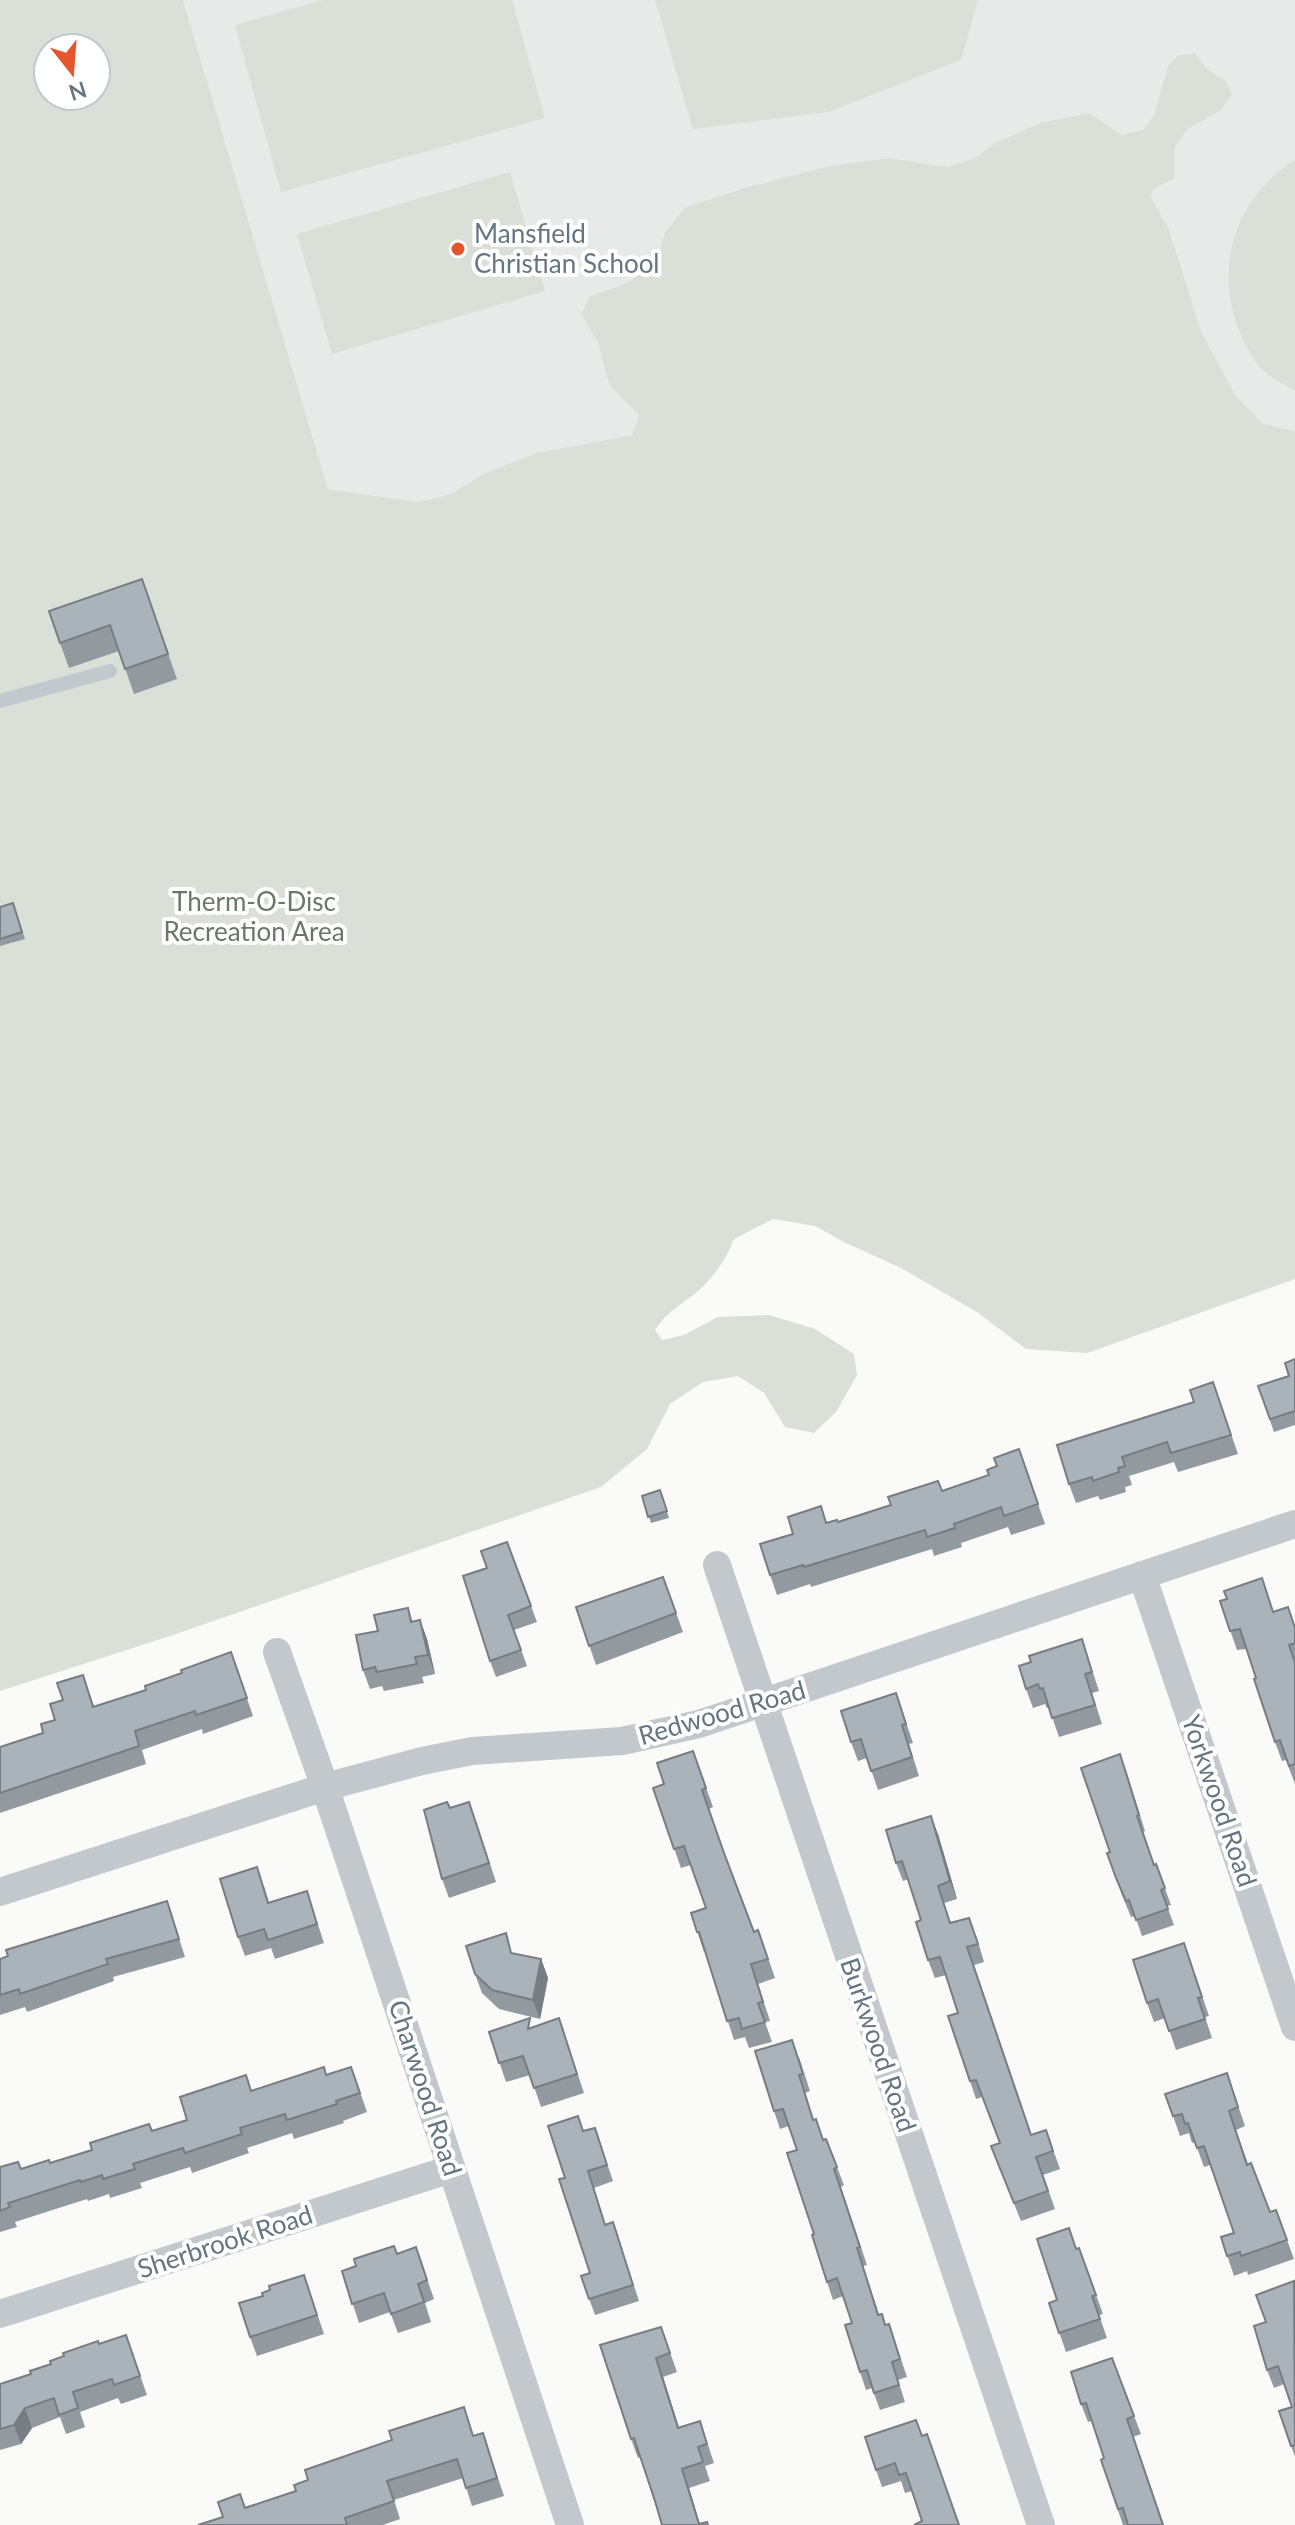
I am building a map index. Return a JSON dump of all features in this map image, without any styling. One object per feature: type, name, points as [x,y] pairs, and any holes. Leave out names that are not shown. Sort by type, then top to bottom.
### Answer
[{"type":"street","name":"Redwood Road","points":[[0,1892],[395,1767],[472,1751],[622,1741],[699,1724],[1295,1524]]},
{"type":"street","name":"Burkwood Road","points":[[717,1565],[1041,2525]]},
{"type":"street","name":"Yorkwood Road","points":[[1142,1575],[1295,2027]]},
{"type":"street","name":"Charwood Road","points":[[277,1652],[325,1787],[570,2525]]},
{"type":"street","name":"Sherbrook Road","points":[[0,2314],[451,2169]]},
{"type":"lane","points":[[0,701],[110,671]]},
{"type":"shaded area","name":"Mansfield Christian School","points":[[183,0],[1295,0],[1295,431],[1263,424],[1236,396],[1201,331],[1169,229],[1150,196],[1156,187],[1174,179],[1174,146],[1188,129],[1221,110],[1225,80],[1208,70],[1195,53],[1178,55],[1168,66],[1154,115],[1145,128],[1122,135],[1089,113],[1042,122],[997,142],[975,158],[947,167],[889,158],[828,166],[685,207],[665,232],[654,266],[622,285],[590,296],[581,314],[598,343],[609,385],[640,415],[632,435],[536,453],[485,473],[451,494],[418,502],[328,489]]},
{"type":"green space","name":"Therm-O-Disc Recreation Area","points":[[0,0],[183,0],[328,489],[418,502],[451,494],[485,473],[536,453],[632,435],[639,415],[609,385],[598,343],[581,314],[590,296],[622,285],[654,266],[665,232],[685,207],[828,166],[889,158],[947,167],[975,158],[997,142],[1042,122],[1089,113],[1122,135],[1144,129],[1154,115],[1168,66],[1178,55],[1195,53],[1208,70],[1225,80],[1232,94],[1221,110],[1188,129],[1175,146],[1174,179],[1156,187],[1150,196],[1169,229],[1201,331],[1236,396],[1263,424],[1295,431],[1295,1279],[1087,1353],[1026,1349],[977,1312],[901,1268],[815,1226],[773,1219],[734,1239],[710,1279],[655,1330],[662,1340],[684,1335],[718,1317],[769,1315],[815,1329],[854,1354],[857,1375],[836,1412],[814,1433],[785,1427],[764,1393],[738,1376],[703,1382],[670,1404],[647,1449],[601,1487],[170,1636],[0,1691]]},
{"type":"green space","points":[[323,0],[512,0],[545,118],[281,192],[235,25]]},
{"type":"green space","points":[[655,0],[978,0],[961,60],[828,112],[693,129]]},
{"type":"green space","points":[[1295,160],[1295,391],[1259,366],[1243,339],[1233,311],[1229,283],[1230,254],[1238,227],[1251,202],[1270,179]]},
{"type":"green space","points":[[510,172],[545,291],[332,354],[297,234]]},
{"type":"building","points":[[142,579],[168,654],[125,669],[110,625],[60,643],[49,611]]},
{"type":"building","points":[[13,903],[22,932],[0,939],[0,907]]},
{"type":"building","points":[[1295,1359],[1295,1411],[1270,1419],[1258,1386],[1289,1376],[1285,1363]]},
{"type":"building","points":[[1213,1382],[1231,1435],[1171,1453],[1167,1442],[1122,1457],[1125,1466],[1118,1468],[1119,1472],[1093,1481],[1092,1477],[1069,1484],[1057,1445],[1194,1402],[1190,1390]]},
{"type":"building","points":[[1019,1449],[1038,1504],[1004,1516],[1001,1507],[927,1537],[925,1530],[770,1575],[760,1544],[793,1534],[788,1517],[821,1506],[826,1523],[838,1522],[891,1505],[888,1497],[938,1481],[942,1491],[989,1475],[987,1470],[997,1466],[994,1458]]},
{"type":"building","points":[[660,1490],[667,1511],[648,1517],[642,1496]]},
{"type":"building","points":[[507,1542],[531,1606],[508,1615],[521,1650],[490,1661],[463,1576],[487,1568],[481,1551]]},
{"type":"building","points":[[663,1577],[676,1613],[589,1646],[576,1607]]},
{"type":"building","points":[[1262,1578],[1273,1612],[1288,1607],[1295,1628],[1295,1643],[1289,1645],[1295,1663],[1295,1764],[1289,1766],[1280,1740],[1275,1742],[1240,1629],[1230,1631],[1220,1601],[1227,1599],[1224,1591]]},
{"type":"building","points":[[408,1608],[411,1622],[420,1620],[428,1655],[415,1657],[417,1664],[377,1672],[375,1667],[363,1670],[356,1635],[378,1631],[374,1615]]},
{"type":"building","points":[[1082,1639],[1092,1672],[1085,1674],[1095,1705],[1052,1718],[1043,1688],[1040,1689],[1038,1684],[1026,1689],[1019,1666],[1031,1662],[1029,1656]]},
{"type":"building","points":[[231,1652],[247,1698],[135,1731],[139,1746],[0,1793],[0,1747],[43,1733],[41,1724],[55,1720],[50,1704],[63,1700],[57,1683],[83,1675],[93,1707],[146,1690],[145,1686]]},
{"type":"building","points":[[896,1693],[912,1757],[871,1771],[861,1739],[851,1742],[841,1711]]},
{"type":"building","points":[[693,1751],[706,1788],[702,1790],[724,1853],[754,1932],[758,1930],[768,1959],[751,1964],[763,2002],[758,2003],[765,2022],[742,2029],[739,2018],[727,2021],[691,1913],[706,1908],[684,1846],[674,1849],[653,1788],[664,1784],[657,1763]]},
{"type":"building","points":[[1120,1754],[1137,1816],[1165,1888],[1161,1890],[1168,1909],[1136,1920],[1116,1878],[1081,1768]]},
{"type":"building","points":[[447,1802],[450,1808],[469,1802],[489,1863],[442,1879],[424,1810]]},
{"type":"building","points":[[931,1816],[950,1881],[938,1886],[950,1923],[969,1918],[978,1944],[967,1947],[1031,2135],[1046,2130],[1053,2151],[1036,2157],[1048,2191],[1014,2203],[991,2146],[1000,2143],[976,2080],[970,2081],[948,2016],[958,2013],[940,1957],[928,1960],[916,1922],[921,1920],[902,1861],[896,1863],[886,1830]]},
{"type":"building","points":[[257,1867],[268,1903],[307,1891],[317,1924],[268,1940],[264,1929],[238,1937],[220,1879]]},
{"type":"building","points":[[167,1901],[179,1939],[106,1959],[108,1964],[20,1994],[19,1989],[0,1995],[0,1959],[8,1956],[6,1950]]},
{"type":"building","points":[[506,1933],[511,1953],[541,1959],[533,2000],[492,1990],[475,1974],[466,1946]]},
{"type":"building","points":[[1184,1943],[1202,1997],[1198,1998],[1205,2019],[1169,2031],[1158,1999],[1147,2003],[1133,1960]]},
{"type":"building","points":[[530,2018],[528,2029],[559,2018],[577,2074],[534,2088],[523,2056],[499,2063],[489,2032]]},
{"type":"building","points":[[792,2040],[813,2120],[816,2119],[837,2167],[834,2169],[878,2315],[882,2314],[885,2325],[889,2324],[900,2359],[892,2362],[899,2385],[874,2393],[867,2370],[860,2372],[845,2325],[852,2323],[837,2278],[827,2282],[787,2153],[797,2150],[783,2109],[774,2111],[755,2051]]},
{"type":"building","points":[[324,2067],[326,2075],[351,2067],[360,2093],[287,2120],[285,2114],[240,2128],[242,2134],[185,2153],[183,2148],[133,2164],[135,2169],[103,2179],[102,2175],[80,2180],[8,2203],[10,2207],[0,2211],[0,2167],[18,2162],[21,2169],[49,2160],[50,2163],[92,2150],[90,2143],[149,2124],[152,2131],[187,2120],[180,2097],[246,2075],[251,2091]]},
{"type":"building","points":[[1227,2073],[1238,2107],[1229,2111],[1247,2165],[1251,2163],[1270,2212],[1276,2210],[1287,2240],[1241,2256],[1240,2252],[1227,2256],[1221,2237],[1234,2233],[1204,2146],[1197,2148],[1182,2114],[1173,2116],[1165,2094]]},
{"type":"building","points":[[578,2116],[583,2131],[595,2128],[607,2165],[588,2171],[605,2225],[613,2222],[633,2285],[589,2299],[581,2276],[590,2273],[559,2179],[565,2178],[548,2126]]},
{"type":"building","points":[[1069,2228],[1096,2295],[1092,2296],[1100,2319],[1059,2333],[1049,2303],[1057,2300],[1037,2239]]},
{"type":"building","points":[[394,2246],[397,2254],[416,2247],[427,2280],[418,2284],[424,2302],[391,2314],[384,2293],[352,2304],[342,2271],[356,2266],[354,2259]]},
{"type":"building","points":[[304,2275],[317,2315],[250,2337],[239,2303],[263,2296],[262,2293],[270,2290],[269,2286]]},
{"type":"building","points":[[1294,2281],[1295,2445],[1291,2446],[1279,2411],[1292,2407],[1278,2366],[1267,2370],[1254,2326],[1266,2322],[1256,2295]]},
{"type":"building","points":[[661,2327],[670,2353],[656,2358],[678,2428],[700,2421],[707,2444],[698,2447],[703,2462],[682,2469],[699,2524],[707,2522],[708,2525],[662,2525],[600,2345]]},
{"type":"building","points":[[126,2335],[140,2376],[114,2385],[112,2379],[73,2392],[78,2408],[59,2415],[54,2398],[25,2408],[14,2425],[0,2429],[0,2384],[31,2374],[30,2371],[64,2356],[63,2353]]},
{"type":"building","points":[[1112,2358],[1134,2416],[1127,2419],[1163,2525],[1128,2525],[1123,2508],[1118,2509],[1086,2403],[1081,2404],[1071,2372]]},
{"type":"building","points":[[464,2407],[473,2436],[483,2433],[497,2478],[466,2488],[457,2459],[387,2481],[394,2501],[345,2518],[347,2525],[198,2525],[223,2517],[218,2502],[240,2494],[245,2508],[296,2491],[294,2485],[308,2480],[305,2470],[392,2440],[389,2431]]},
{"type":"building","points":[[916,2420],[922,2436],[927,2434],[959,2525],[914,2525],[922,2521],[906,2473],[899,2475],[895,2463],[876,2470],[865,2437]]},
{"type":"place","name":"Mansfield Christian School","points":[[458,249]]}]
